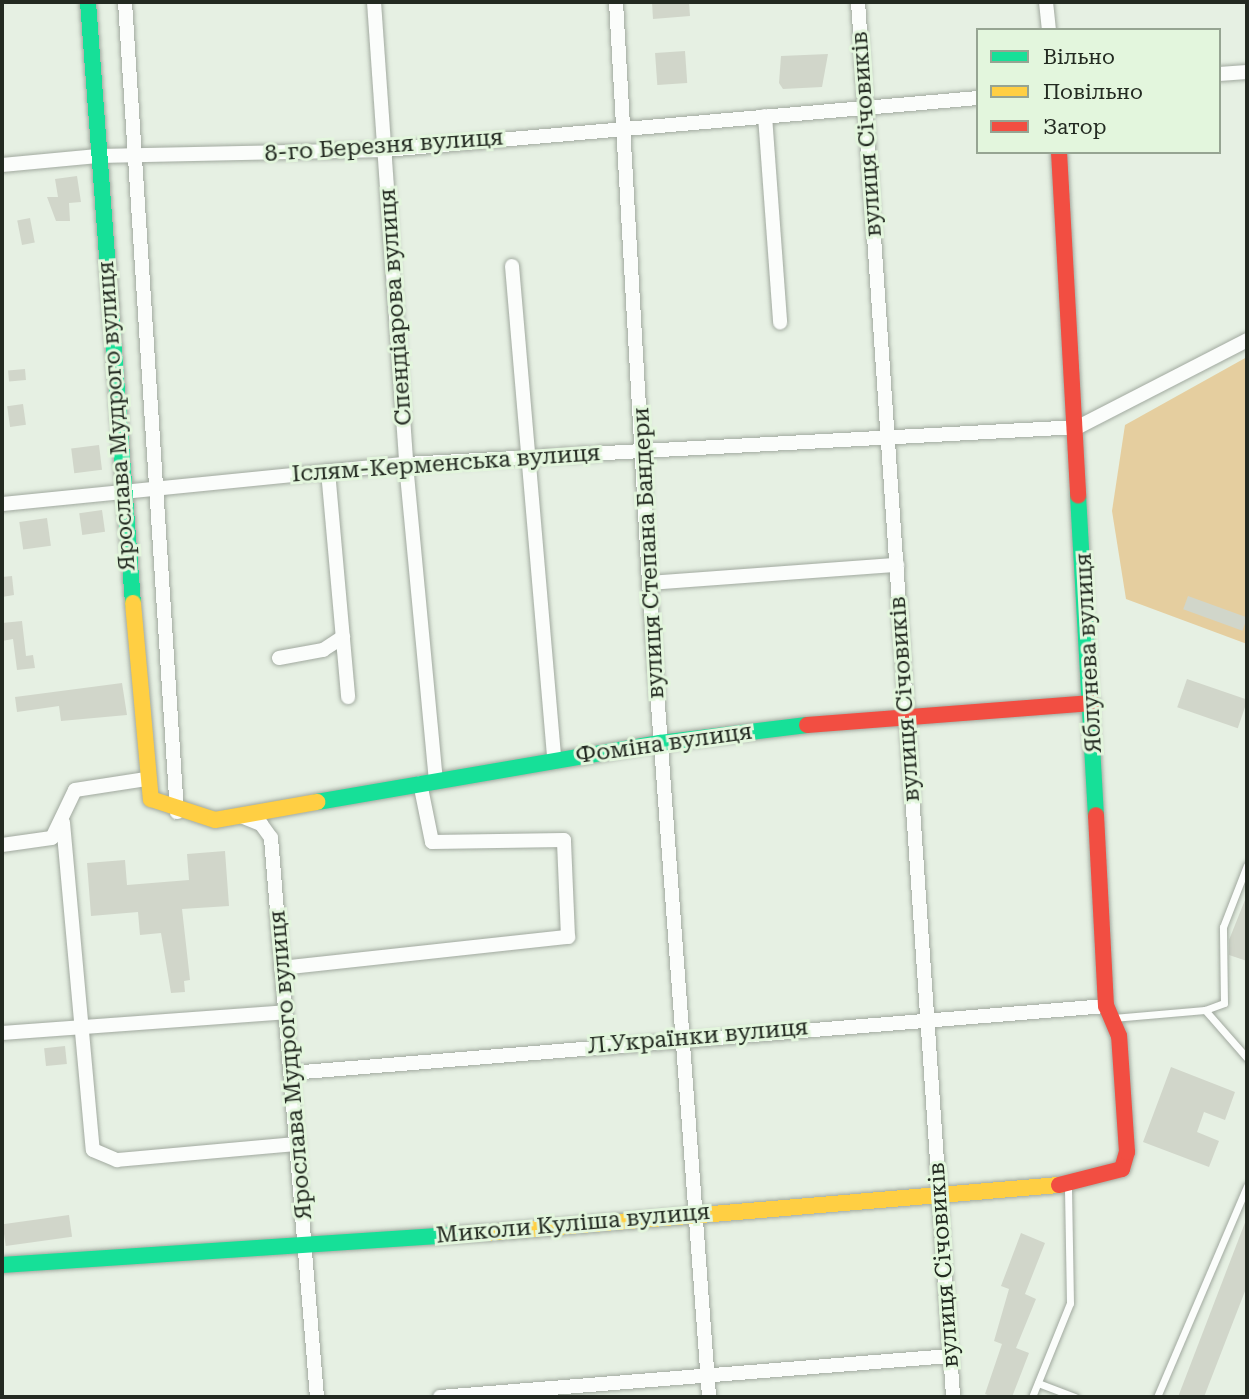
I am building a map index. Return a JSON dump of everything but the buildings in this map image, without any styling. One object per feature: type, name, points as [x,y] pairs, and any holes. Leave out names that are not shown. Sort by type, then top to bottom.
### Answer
[{"type":"street","name":"Ярослава Мудрого вулиця","points":[[88,2],[97,156],[146,779],[151,799],[177,812],[204,819],[239,816],[256,821],[271,838],[307,1248],[317,1397]]},
{"type":"street","name":"Ярослава Мудрого вулиця","points":[[125,2],[177,812]]},
{"type":"street","name":"Спендіарова вулиця","points":[[374,2],[406,464],[436,780]]},
{"type":"street","name":"вулиця Степана Бандери","points":[[615,2],[645,450],[649,583],[709,1397]]},
{"type":"street","name":"вулиця Січовиків","points":[[858,2],[890,437],[905,713],[953,1397]]},
{"type":"street","points":[[1046,2],[1049,28]]},
{"type":"street","points":[[1221,75],[1247,72]]},
{"type":"street","name":"8-го Березня вулиця","points":[[2,165],[97,156],[386,150],[623,127],[976,98]]},
{"type":"street","points":[[765,116],[780,322]]},
{"type":"street","name":"Яблунева вулиця","points":[[1059,154],[1078,427],[1109,1012],[1127,1152]]},
{"type":"street","points":[[512,266],[526,457],[554,760]]},
{"type":"street","name":"Іслям-Керменська вулиця","points":[[2,504],[406,464],[1078,427],[1247,340]]},
{"type":"street","points":[[328,471],[348,698]]},
{"type":"street","points":[[649,583],[897,565]]},
{"type":"street","points":[[279,658],[323,650],[343,637]]},
{"type":"street","name":"Фоміна вулиця","points":[[239,816],[660,743],[905,713],[1092,703]]},
{"type":"street","points":[[146,779],[75,790],[66,799],[63,823],[79,1028],[93,1150],[103,1157],[297,1144]]},
{"type":"street","points":[[281,968],[568,937],[564,840],[432,842],[420,783]]},
{"type":"street","points":[[2,845],[52,838],[63,823]]},
{"type":"street","points":[[2,1032],[285,1012]]},
{"type":"street","name":"Л.Українки вулиця","points":[[291,1073],[928,1017],[1109,1012]]},
{"type":"street","name":"Миколи Куліша вулиця","points":[[2,1265],[307,1248],[696,1213],[1068,1184],[1122,1170],[1127,1152]]},
{"type":"street","points":[[440,1397],[950,1356]]},
{"type":"lane","points":[[1109,1012],[1205,1010],[1227,996],[1223,927],[1247,865]]},
{"type":"lane","points":[[1205,1010],[1247,1058]]},
{"type":"lane","points":[[1032,1397],[1070,1303],[1068,1184]]},
{"type":"lane","points":[[1157,1397],[1247,1186]]},
{"type":"lane","points":[[1038,1382],[1074,1397]]},
{"type":"shaded area","points":[[1247,357],[1247,644],[1126,599],[1112,511],[1125,425]]},
{"type":"traffic: fast","points":[[88,2],[133,603]]},
{"type":"traffic: fast","points":[[1078,495],[1096,815]]},
{"type":"traffic: fast","points":[[317,802],[660,743],[807,725]]},
{"type":"traffic: fast","points":[[2,1265],[486,1233]]},
{"type":"traffic: slow","points":[[133,603],[151,799],[215,820],[317,802]]},
{"type":"traffic: slow","points":[[486,1233],[1059,1185]]},
{"type":"traffic: jam","points":[[1059,154],[1078,495]]},
{"type":"traffic: jam","points":[[807,725],[1092,703]]},
{"type":"traffic: jam","points":[[1059,1185],[1122,1169],[1127,1152],[1119,1036],[1106,1006],[1096,815]]}]
